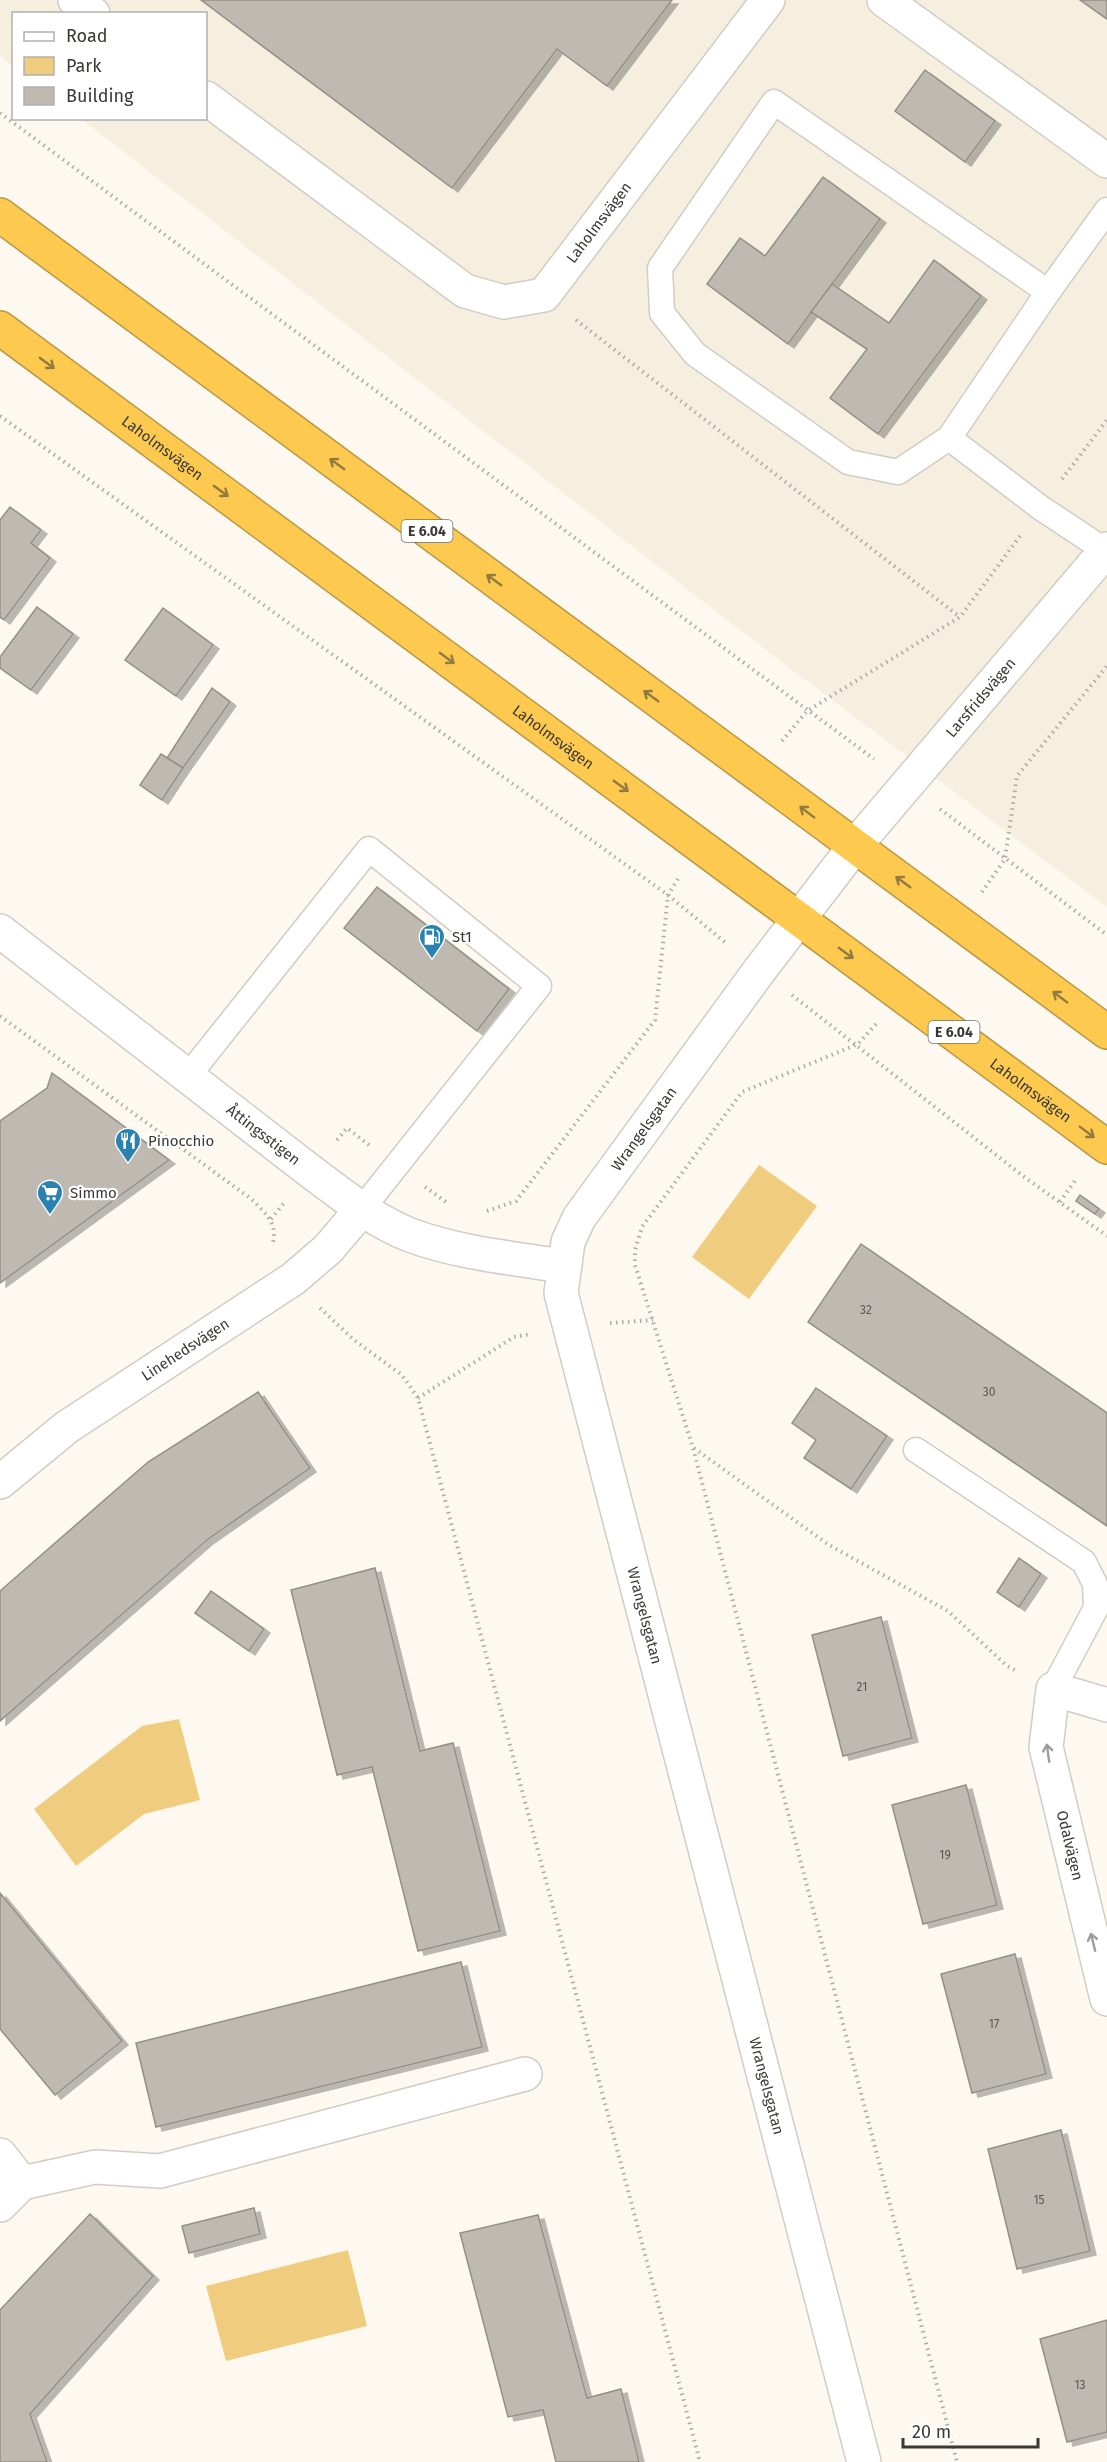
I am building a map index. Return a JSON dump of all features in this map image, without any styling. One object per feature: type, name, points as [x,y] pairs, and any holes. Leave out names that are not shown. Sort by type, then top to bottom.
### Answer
[{"type":"highway","name":"E 6.04","points":[[0,215],[1107,1032]]},
{"type":"highway","name":"Laholmsvägen","points":[[0,328],[1107,1147]]},
{"type":"street","points":[[75,0],[90,12]]},
{"type":"street","name":"Laholmsvägen","points":[[544,295],[768,0]]},
{"type":"street","points":[[884,0],[1107,161]]},
{"type":"street","points":[[207,99],[465,291],[504,302],[544,295]]},
{"type":"street","name":"Larsfridsvägen","points":[[854,846],[1106,550]]},
{"type":"street","name":"Wrangelsgatan","points":[[854,846],[759,971],[579,1218],[568,1242],[562,1266],[561,1293],[864,2462]]},
{"type":"street","name":"Åttingsstigen","points":[[0,931],[362,1209],[409,1235],[456,1248],[562,1266]]},
{"type":"street","name":"Linehedsvägen","points":[[0,1482],[67,1427],[293,1279],[328,1249],[362,1209]]},
{"type":"street","points":[[1053,1689],[1107,1705]]},
{"type":"street","name":"Odalvägen","points":[[1053,1689],[1046,1746],[1107,1999]]},
{"type":"street","points":[[0,2155],[11,2194],[95,2167],[160,2171],[525,2074]]},
{"type":"lane","points":[[1048,292],[774,102],[660,268],[662,313],[695,354],[848,462],[898,472],[949,438],[1107,210]]},
{"type":"lane","points":[[949,438],[1041,508],[1106,550]]},
{"type":"lane","points":[[188,1076],[369,849],[539,986],[362,1209]]},
{"type":"lane","points":[[916,1450],[1084,1562],[1095,1584],[1096,1608],[1053,1689]]},
{"type":"path","points":[[0,113],[908,784],[1107,935]]},
{"type":"path","points":[[544,295],[960,616]]},
{"type":"path","points":[[0,416],[668,895],[759,971],[858,1044],[1107,1236]]},
{"type":"path","points":[[960,923],[1005,859],[1017,776],[1107,666]]},
{"type":"path","points":[[904,995],[858,1044],[742,1092],[642,1227],[635,1250],[635,1265],[693,1448],[957,2462]]},
{"type":"path","points":[[0,1016],[250,1198],[271,1219],[274,1235],[270,1251],[293,1279],[354,1340],[402,1375],[418,1398],[700,2462]]},
{"type":"path","points":[[1060,1202],[1077,1178]]},
{"type":"path","points":[[693,1448],[829,1545],[948,1611],[1007,1666],[1053,1689]]},
{"type":"shaded area","points":[[0,0],[1107,0],[1107,907],[771,654],[82,120],[207,120],[207,12],[12,12],[12,65],[0,56]]},
{"type":"green space","points":[[759,1165],[817,1206],[749,1299],[692,1257]]},
{"type":"green space","points":[[179,1719],[200,1800],[144,1814],[76,1866],[34,1809],[142,1726]]},
{"type":"green space","points":[[348,2250],[367,2326],[226,2361],[206,2286]]},
{"type":"building","points":[[201,0],[672,0],[607,86],[557,49],[452,188]]},
{"type":"building","points":[[1080,0],[1107,0],[1107,19]]},
{"type":"building","points":[[925,70],[995,121],[965,162],[895,111]]},
{"type":"building","points":[[823,177],[880,219],[788,344],[707,284],[740,238],[765,256]]},
{"type":"building","points":[[934,260],[981,296],[878,434],[830,398],[867,349],[811,312],[832,284],[889,323]]},
{"type":"building","points":[[10,507],[41,530],[31,543],[50,558],[4,620],[0,617],[0,520]]},
{"type":"building","points":[[37,607],[73,634],[31,690],[0,668],[0,657]]},
{"type":"building","points":[[163,608],[213,645],[176,696],[125,660]]},
{"type":"building","points":[[212,688],[230,702],[183,768],[167,758]]},
{"type":"building","points":[[161,754],[183,768],[162,800],[140,785]]},
{"type":"building","points":[[377,887],[509,989],[477,1031],[344,928]]},
{"type":"building","points":[[52,1073],[169,1160],[0,1283],[0,1121],[47,1088]]},
{"type":"building","points":[[1080,1195],[1099,1209],[1095,1214],[1076,1201]]},
{"type":"building","points":[[861,1244],[1107,1413],[1107,1526],[808,1322]]},
{"type":"building","points":[[816,1388],[887,1436],[851,1489],[804,1458],[816,1440],[792,1423]]},
{"type":"building","points":[[258,1392],[310,1468],[207,1540],[0,1721],[0,1591],[148,1462]]},
{"type":"building","points":[[1019,1558],[1041,1574],[1019,1607],[997,1592]]},
{"type":"building","points":[[375,1568],[420,1751],[453,1743],[500,1931],[418,1951],[372,1767],[337,1775],[291,1590]]},
{"type":"building","points":[[211,1591],[264,1629],[249,1651],[195,1613]]},
{"type":"building","points":[[881,1617],[912,1738],[843,1756],[812,1635]]},
{"type":"building","points":[[966,1785],[997,1905],[923,1924],[892,1805]]},
{"type":"building","points":[[0,1893],[122,2041],[55,2095],[0,2029]]},
{"type":"building","points":[[1015,1954],[1046,2074],[972,2093],[941,1974]]},
{"type":"building","points":[[461,1962],[482,2047],[156,2127],[136,2043]]},
{"type":"building","points":[[1061,2130],[1090,2251],[1017,2269],[988,2149]]},
{"type":"building","points":[[254,2208],[260,2234],[189,2253],[182,2226]]},
{"type":"building","points":[[90,2214],[153,2276],[30,2414],[47,2462],[0,2462],[0,2310]]},
{"type":"building","points":[[538,2215],[587,2398],[621,2389],[639,2462],[556,2462],[543,2410],[508,2417],[460,2233]]},
{"type":"building","points":[[1107,2320],[1107,2432],[1067,2442],[1040,2339]]},
{"type":"place","name":"St1","points":[[432,960]]},
{"type":"place","name":"Pinocchio","points":[[128,1164]]},
{"type":"place","name":"Simmo","points":[[50,1216]]}]
